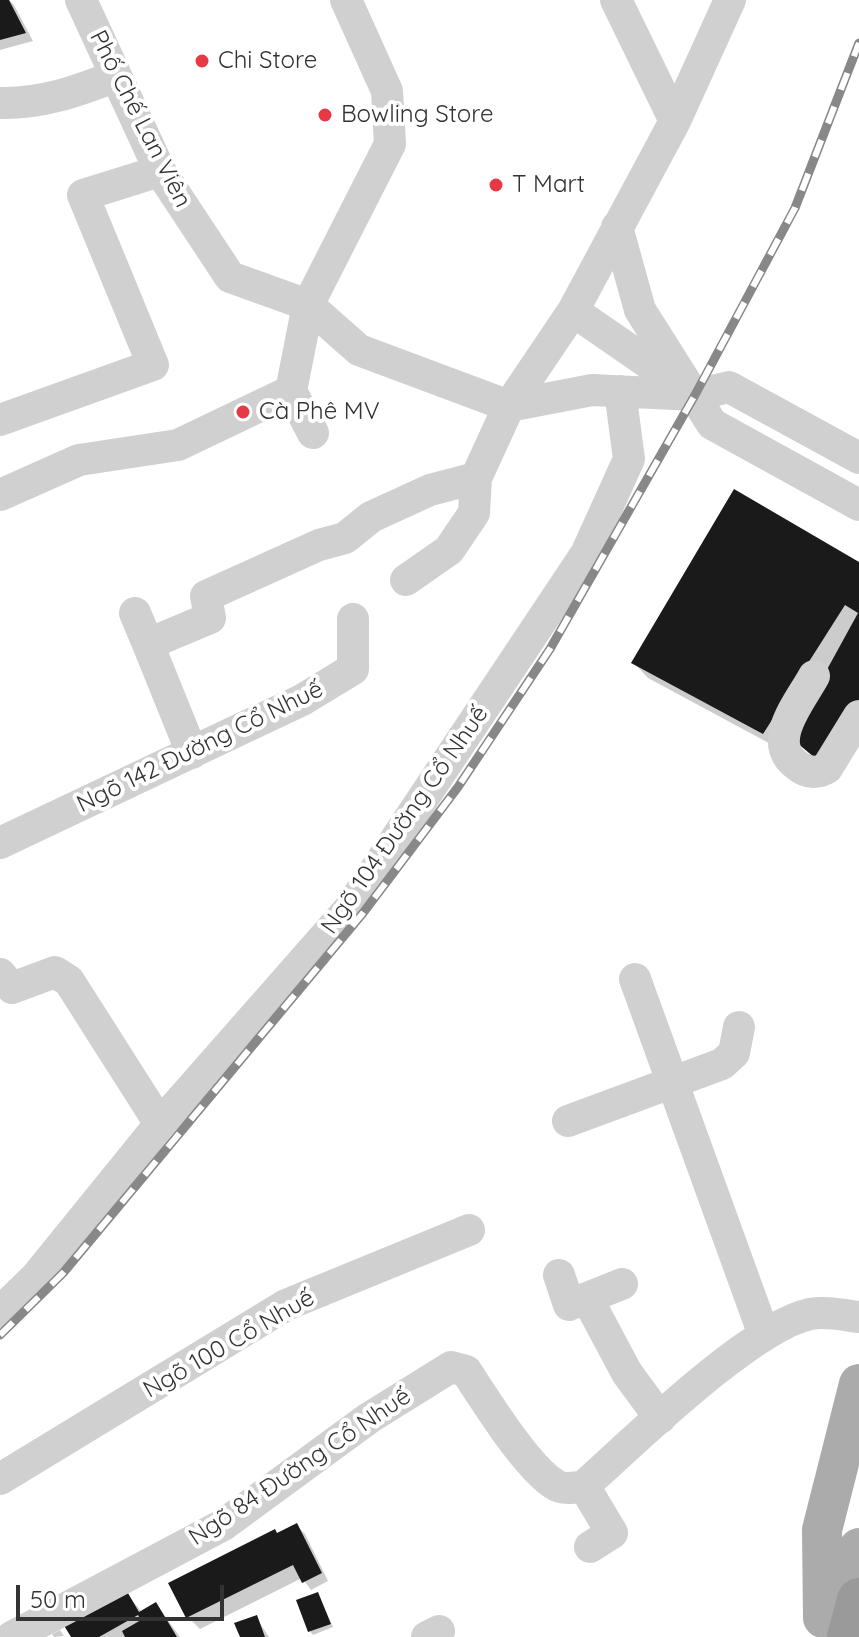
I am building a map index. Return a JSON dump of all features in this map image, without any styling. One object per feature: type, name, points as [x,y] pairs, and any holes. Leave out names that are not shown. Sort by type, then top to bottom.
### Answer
[{"type":"main road","points":[[837,1623],[822,1530],[859,1384]]},
{"type":"main road","points":[[837,1623],[859,1548]]},
{"type":"street","name":"Phố Chế Lan Viên","points":[[81,0],[160,171],[230,277],[308,305],[359,350],[509,406]]},
{"type":"street","points":[[313,433],[291,391],[308,305],[390,144],[387,91],[346,0]]},
{"type":"street","points":[[616,0],[675,121]]},
{"type":"street","points":[[406,580],[449,550],[474,513],[476,478],[509,406],[573,311],[675,121],[730,0]]},
{"type":"street","points":[[0,103],[38,101],[75,92],[116,76]]},
{"type":"street","points":[[0,420],[153,365],[83,195],[160,171]]},
{"type":"street","points":[[617,227],[640,310],[712,424],[859,505]]},
{"type":"street","points":[[573,311],[695,395]]},
{"type":"street","points":[[509,406],[592,390],[695,395],[729,387],[859,458]]},
{"type":"street","points":[[0,495],[79,460],[178,445],[291,391]]},
{"type":"street","name":"Ngõ 104 Đường Cổ Nhuế","points":[[0,1312],[36,1277],[160,1124],[350,908],[586,554],[629,459],[620,391]]},
{"type":"street","points":[[148,644],[210,618],[206,596],[319,545],[345,538],[371,517],[430,490],[476,478]]},
{"type":"street","points":[[135,613],[192,753]]},
{"type":"street","name":"Ngõ 142 Đường Cổ Nhuế","points":[[0,843],[302,700],[353,669],[353,619]]},
{"type":"street","points":[[814,676],[783,738],[785,755],[794,764],[806,771],[820,773],[827,768],[859,716]]},
{"type":"street","points":[[0,974],[12,988],[55,972],[69,981],[160,1124]]},
{"type":"street","points":[[635,979],[764,1335]]},
{"type":"street","points":[[568,1121],[728,1060],[738,1043],[739,1027]]},
{"type":"street","name":"Ngõ 100 Cổ Nhuế","points":[[0,1479],[286,1305],[469,1230]]},
{"type":"street","points":[[559,1275],[569,1305],[622,1284]]},
{"type":"street","points":[[587,1298],[627,1373],[660,1418]]},
{"type":"street","points":[[590,1547],[612,1533],[584,1486],[660,1418],[764,1335],[809,1314],[859,1317]]},
{"type":"street","name":"Ngõ 84 Đường Cổ Nhuế","points":[[12,1637],[223,1525],[369,1418],[451,1367],[461,1368],[531,1461],[555,1486],[584,1486]]},
{"type":"building","points":[[0,0],[9,0],[26,33],[0,40]]},
{"type":"building","points":[[734,489],[859,562],[859,701],[821,763],[790,737],[858,613],[845,605],[763,734],[631,663]]},
{"type":"building","points":[[297,1523],[322,1573],[302,1583],[293,1565],[186,1618],[168,1583],[275,1529],[277,1533]]},
{"type":"building","points":[[125,1588],[139,1612],[156,1602],[177,1637],[125,1637],[122,1631],[141,1620],[138,1615],[99,1637],[71,1637],[63,1624]]},
{"type":"building","points":[[318,1592],[331,1624],[308,1632],[296,1600]]},
{"type":"building","points":[[257,1615],[265,1637],[240,1637],[234,1623]]},
{"type":"railway","points":[[0,1335],[63,1273],[363,913],[458,787],[550,649],[695,395],[795,208],[859,43]]},
{"type":"place","name":"Chi Store","points":[[202,61]]},
{"type":"place","name":"Bowling Store","points":[[325,115]]},
{"type":"place","name":"T Mart","points":[[496,185]]},
{"type":"place","name":"Cà Phê MV","points":[[243,412]]}]
